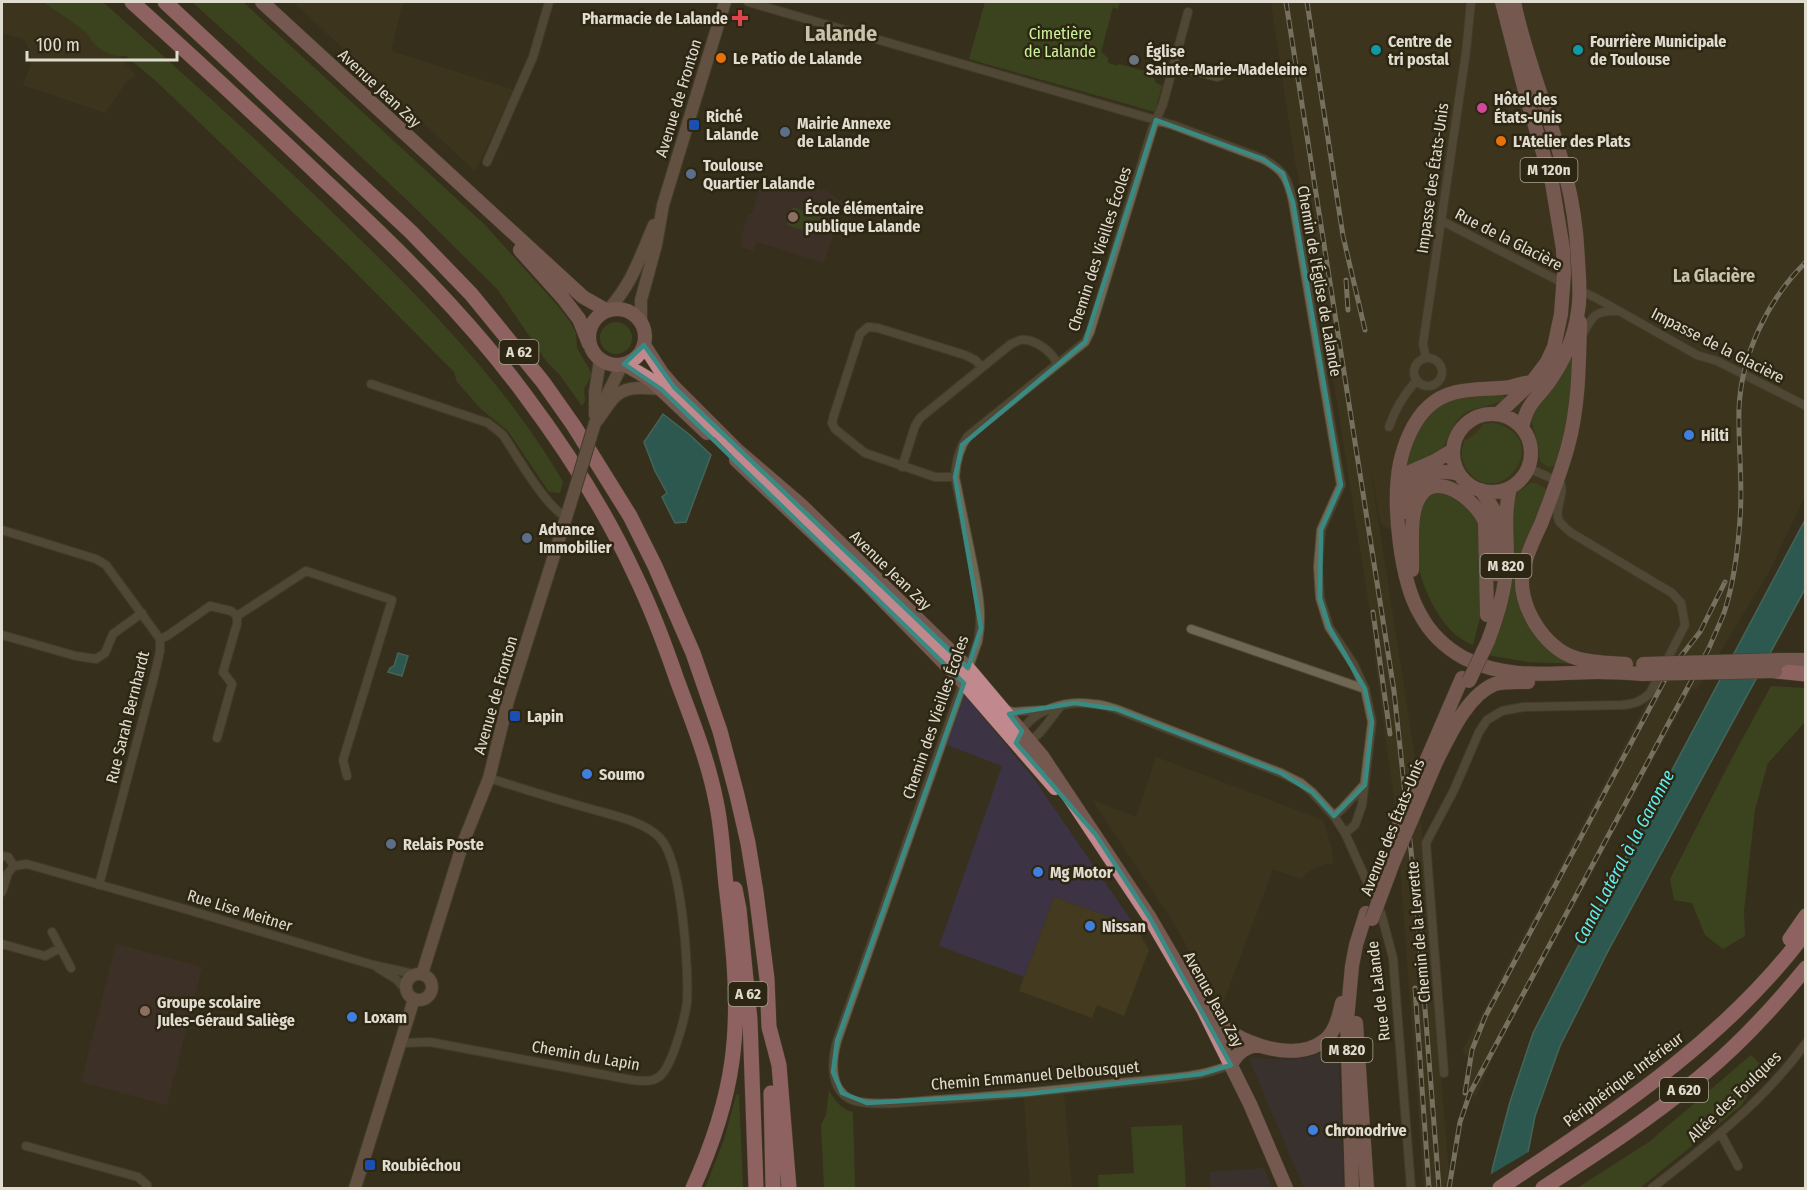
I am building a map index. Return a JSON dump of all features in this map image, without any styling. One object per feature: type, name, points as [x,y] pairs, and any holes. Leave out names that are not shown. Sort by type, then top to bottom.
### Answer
[{"type":"highway","name":"A 62","points":[[132,2],[267,126],[406,259],[473,331],[525,395],[584,482],[634,574],[657,623],[694,726],[716,801],[740,909],[754,1108],[756,1188]]},
{"type":"highway","name":"A 62","points":[[165,2],[403,225],[471,294],[543,382],[574,426],[630,516],[656,566],[689,642],[720,732],[744,824],[756,892],[767,979],[773,1188]]},
{"type":"highway","points":[[1779,665],[1806,674]]},
{"type":"highway","points":[[693,1188],[711,1147],[728,1084],[734,1042],[734,970],[716,801]]},
{"type":"highway","points":[[1772,974],[1787,943],[1806,916]]},
{"type":"highway","name":"Périphérique Intérieur","points":[[1500,1188],[1612,1113],[1681,1061],[1772,974],[1806,932]]},
{"type":"highway","name":"A 620","points":[[1544,1188],[1629,1131],[1702,1075],[1766,1015],[1806,968]]},
{"type":"highway","points":[[769,1027],[779,1065],[789,1188]]},
{"type":"main road","name":"Avenue Jean Zay","points":[[262,2],[583,297],[607,310]]},
{"type":"main road","name":"Avenue de Fronton","points":[[607,310],[626,290],[663,205],[725,2]]},
{"type":"main road","points":[[1495,2],[1512,60],[1519,70]]},
{"type":"main road","name":"M 120n","points":[[1498,414],[1532,382],[1547,362],[1554,347],[1561,314],[1563,284],[1563,249],[1552,183],[1502,2]]},
{"type":"main road","name":"M 120n","points":[[1514,2],[1520,33],[1565,175],[1577,238],[1579,290],[1578,312],[1562,360],[1548,384],[1527,410],[1522,428]]},
{"type":"main road","name":"Avenue Jean Zay","points":[[476,198],[563,298],[579,319],[589,344]]},
{"type":"main road","name":"Avenue de Fronton","points":[[640,322],[641,300],[656,245],[663,205]]},
{"type":"main road","points":[[607,310],[624,311],[640,322],[645,336],[644,345],[637,357],[623,364],[608,364],[593,353],[588,334],[597,316],[607,310]]},
{"type":"main road","points":[[1578,312],[1580,340],[1574,420],[1557,481],[1522,571],[1523,592],[1528,610],[1538,629],[1561,652],[1575,658],[1626,664],[1643,669]]},
{"type":"main road","name":"Avenue Jean Zay","points":[[644,345],[674,387],[737,450],[801,505],[968,668],[1005,709],[1023,738],[1096,835],[1150,918],[1203,1009],[1231,1065],[1286,1188]]},
{"type":"main road","name":"Avenue de Fronton","points":[[595,423],[595,392],[600,360]]},
{"type":"main road","name":"Avenue Jean Zay","points":[[623,364],[651,380],[661,389],[867,584],[964,683],[1023,738]]},
{"type":"main road","name":"Avenue de Fronton","points":[[418,974],[489,778],[508,701],[595,423],[609,387],[623,364]]},
{"type":"main road","points":[[1532,382],[1509,387],[1466,390],[1439,399],[1418,419],[1403,450],[1399,466],[1398,487],[1401,552],[1409,590],[1424,621],[1434,635],[1463,657],[1515,674],[1779,665],[1806,660]]},
{"type":"main road","name":"Avenue de Fronton","points":[[595,423],[613,398],[622,392],[631,388],[661,389]]},
{"type":"main road","points":[[1485,414],[1498,414],[1511,419],[1522,428],[1531,447],[1531,458],[1524,476],[1510,488],[1491,492],[1481,490],[1472,487],[1459,474],[1455,467],[1453,450],[1456,437],[1473,418],[1485,414]]},
{"type":"main road","points":[[1398,487],[1410,472],[1453,450]]},
{"type":"main road","points":[[1459,474],[1438,471],[1419,479],[1408,493],[1405,510],[1407,548],[1412,570],[1420,593],[1438,626],[1451,640],[1492,662],[1521,667],[1589,667],[1626,664]]},
{"type":"main road","name":"Avenue des États-Unis","points":[[1412,570],[1414,511],[1418,500],[1425,491],[1434,487],[1452,488],[1482,514],[1485,522],[1487,615]]},
{"type":"main road","name":"Avenue des États-Unis","points":[[1352,1188],[1347,1020],[1356,945],[1369,916],[1405,808],[1431,760],[1500,608],[1505,586],[1507,559],[1505,508],[1510,488]]},
{"type":"main road","name":"Avenue des États-Unis","points":[[1481,490],[1494,510],[1496,540],[1496,578],[1487,615],[1484,640]]},
{"type":"main road","points":[[1779,665],[1806,669]]},
{"type":"main road","points":[[1431,760],[1474,698],[1496,684],[1611,679],[1643,669]]},
{"type":"main road","name":"Avenue des États-Unis","points":[[1366,1188],[1356,1029],[1357,990],[1369,916]]},
{"type":"main road","points":[[1203,1009],[1223,1029],[1255,1045],[1275,1049],[1306,1048],[1324,1041],[1331,1034],[1338,1019],[1352,966]]},
{"type":"main road","points":[[355,1188],[401,1043],[410,994],[407,980],[418,974],[429,979],[432,986],[426,997],[423,999],[410,994]]},
{"type":"main road","points":[[1231,1065],[1240,1051],[1255,1045]]},
{"type":"street","points":[[488,162],[533,57],[549,2]]},
{"type":"street","name":"Chemin de l'Église de Lalande","points":[[748,2],[1156,120],[1263,159],[1275,165],[1283,173],[1289,184],[1293,202],[1341,484],[1321,530],[1318,567],[1320,598],[1329,627],[1354,665],[1365,689],[1371,722],[1365,785],[1359,816],[1355,825],[1345,833]]},
{"type":"street","name":"Impasse des États-Unis","points":[[1426,358],[1423,344],[1472,2]]},
{"type":"street","name":"Chemin des Vieilles Écoles","points":[[842,1093],[834,1072],[833,1056],[837,1041],[964,683],[981,628],[976,578],[955,477],[959,454],[968,436],[1085,342],[1153,127],[1163,104],[1188,12]]},
{"type":"street","points":[[1174,66],[1220,76]]},
{"type":"street","name":"Rue de la Glacière","points":[[1442,221],[1563,284]]},
{"type":"street","name":"Impasse de la Glacière","points":[[1579,290],[1697,355],[1717,361],[1806,406]]},
{"type":"street","points":[[1580,340],[1595,315],[1607,310],[1617,310]]},
{"type":"street","points":[[955,477],[935,477],[865,453],[835,429],[832,423],[860,333],[868,327],[878,328],[965,355],[982,367]]},
{"type":"street","points":[[902,467],[915,426],[920,418],[1011,344],[1020,340],[1031,341],[1054,357],[1057,363]]},
{"type":"street","points":[[1426,358],[1436,361],[1441,375],[1431,386],[1420,384],[1414,373],[1418,362],[1426,358]]},
{"type":"street","points":[[1389,427],[1393,412],[1417,380]]},
{"type":"street","points":[[371,384],[495,427],[503,435],[549,503],[560,514],[568,511]]},
{"type":"street","points":[[1528,468],[1557,481]]},
{"type":"street","name":"Chemin de la Levrette","points":[[1444,1073],[1425,843],[1454,790],[1479,732],[1487,720],[1502,711],[1523,707],[1622,705],[1642,701],[1650,693],[1685,625],[1681,603],[1672,593],[1570,532],[1558,520],[1563,487],[1557,481]]},
{"type":"street","name":"Rue Sarah Bernhardt","points":[[2,530],[96,559],[106,565],[160,639],[160,651],[154,677],[99,885]]},
{"type":"street","points":[[237,616],[306,571],[392,600],[343,760],[347,776]]},
{"type":"street","points":[[160,639],[210,606],[231,611],[237,616]]},
{"type":"street","points":[[2,635],[76,656],[96,659],[105,653],[113,634],[142,613]]},
{"type":"street","points":[[217,738],[232,684],[223,672],[237,624],[237,616]]},
{"type":"street","points":[[1191,629],[1365,689]]},
{"type":"street","name":"Rue de Lalande","points":[[1005,709],[1013,712],[1044,710],[1075,703],[1116,709],[1281,773],[1312,792],[1334,816],[1345,833],[1381,913],[1393,958],[1411,1188]]},
{"type":"street","points":[[1023,738],[1042,730],[1060,706]]},
{"type":"street","name":"Rue de Lalande","points":[[1023,738],[1034,717],[1044,710]]},
{"type":"street","name":"Chemin du Lapin","points":[[401,1043],[430,1042],[632,1080],[650,1081],[661,1076],[668,1065],[682,1027],[687,1004],[688,966],[681,904],[671,858],[660,838],[637,824],[489,778]]},
{"type":"street","points":[[1334,816],[1365,785]]},
{"type":"street","points":[[2,856],[8,857],[14,866]]},
{"type":"street","points":[[2,892],[8,873],[14,866],[27,864],[99,885]]},
{"type":"street","name":"Rue Lise Meitner","points":[[99,885],[373,965],[418,974]]},
{"type":"street","points":[[52,932],[70,968]]},
{"type":"street","points":[[2,944],[45,956],[60,948]]},
{"type":"street","name":"Rue Lise Meitner","points":[[373,965],[396,979],[410,994]]},
{"type":"street","name":"Allée des Foulques","points":[[1652,1188],[1721,1134],[1786,1068],[1806,1043]]},
{"type":"street","name":"Chemin Emmanuel Delbousquet","points":[[842,1093],[848,1098],[867,1103],[1006,1095],[1191,1075],[1231,1065]]},
{"type":"street","points":[[1721,1134],[1738,1166]]},
{"type":"street","points":[[26,1146],[138,1177],[147,1185],[147,1188]]},
{"type":"highlighted area","points":[[1156,120],[1263,159],[1283,173],[1293,202],[1341,485],[1321,530],[1320,598],[1329,627],[1365,689],[1372,722],[1365,785],[1334,816],[1312,792],[1281,773],[1116,709],[1075,703],[1009,714],[1022,731],[1016,743],[1096,835],[1150,918],[1231,1065],[1201,1074],[1027,1094],[867,1103],[842,1093],[833,1072],[837,1041],[964,683],[661,389],[624,364],[644,345],[674,387],[968,668],[981,628],[955,477],[962,445],[1085,342]]},
{"type":"shaded area","points":[[2,2],[43,2],[100,40],[120,57],[136,76],[127,81],[105,113],[23,85],[31,64],[30,51],[24,39],[2,33]]},
{"type":"shaded area","points":[[293,2],[403,2],[391,51],[514,90],[475,171]]},
{"type":"shaded area","points":[[1271,2],[1805,2],[1805,496],[1769,572],[1697,690],[1692,688],[1493,1057],[1476,1097],[1462,1090],[1469,1059],[1462,1051],[1647,702],[1662,679],[1561,645],[1381,524],[1369,461],[1417,771],[1450,1188],[1424,1188],[1396,813],[1375,660],[1375,644]]},
{"type":"shaded area","name":"École élémentaire publique Lalande","points":[[774,176],[827,191],[843,203],[824,263],[757,242],[753,251],[740,247],[743,240],[740,239],[749,213],[752,214],[762,179],[772,182]]},
{"type":"shaded area","points":[[966,697],[1032,776],[1135,926],[1054,897],[1024,977],[939,946],[1002,766],[947,745],[963,699]]},
{"type":"shaded area","points":[[1156,757],[1323,820],[1332,849],[1333,864],[1325,864],[1311,870],[1301,879],[1273,869],[1221,1008],[1175,925],[1092,800],[1136,817]]},
{"type":"shaded area","points":[[1054,897],[1135,926],[1149,950],[1124,1016],[1097,1005],[1092,1018],[1019,991]]},
{"type":"shaded area","name":"Groupe scolaire Jules-Géraud Saliège","points":[[116,944],[202,967],[167,1105],[81,1082]]},
{"type":"shaded area","points":[[1338,1047],[1344,1188],[1304,1188],[1249,1059],[1291,1060]]},
{"type":"shaded area","points":[[1064,1094],[1072,1188],[1030,1188],[1024,1098]]},
{"type":"shaded area","points":[[1264,1168],[1272,1188],[1211,1188],[1210,1172]]},
{"type":"green space","points":[[43,2],[103,2],[307,188],[399,278],[476,361],[523,420],[544,451],[563,482],[560,493],[549,492],[508,431],[481,409],[457,382],[454,372],[349,266],[156,81],[126,56],[111,55],[103,51],[95,45],[85,31]]},
{"type":"green space","points":[[192,2],[243,2],[485,225],[571,323],[576,333],[577,348],[592,374],[584,389],[585,401],[582,406],[559,374],[547,362],[498,290],[300,99]]},
{"type":"green space","name":"Cimetière de Lalande","points":[[985,2],[1120,2],[1118,9],[1113,7],[1101,52],[1108,58],[1108,63],[1152,73],[1151,77],[1162,86],[1155,112],[969,59]]},
{"type":"green space","points":[[793,207],[821,217],[816,234],[787,225]]},
{"type":"green space","points":[[616,322],[628,326],[632,338],[628,350],[616,354],[604,350],[600,338],[604,326]]},
{"type":"green space","points":[[1574,342],[1572,411],[1557,465],[1548,467],[1541,462],[1539,457],[1531,418]]},
{"type":"green space","points":[[1504,390],[1504,399],[1466,412],[1454,425],[1439,451],[1402,472],[1416,429],[1443,401]]},
{"type":"green space","points":[[1494,423],[1512,431],[1521,443],[1521,456],[1516,468],[1507,478],[1494,483],[1481,482],[1468,471],[1464,464],[1463,444],[1465,440],[1476,434],[1483,424]]},
{"type":"green space","points":[[1530,483],[1536,483],[1550,491],[1524,555],[1529,622],[1583,664],[1527,662],[1488,655],[1513,500],[1518,492]]},
{"type":"green space","points":[[1444,492],[1457,495],[1480,522],[1482,610],[1473,645],[1452,631],[1443,620],[1428,596],[1419,569],[1417,551],[1418,522],[1421,510],[1428,498]]},
{"type":"green space","points":[[1771,686],[1805,688],[1805,722],[1768,763],[1755,809],[1744,911],[1745,936],[1723,949],[1705,935],[1692,903],[1674,900],[1670,879]]},
{"type":"green space","points":[[1751,1055],[1764,1068],[1742,1105],[1640,1188],[1577,1188],[1649,1142]]},
{"type":"green space","points":[[829,1091],[842,1107],[853,1112],[855,1188],[824,1188],[821,1125],[826,1115]]},
{"type":"green space","points":[[739,1094],[743,1188],[705,1188],[724,1140],[736,1095]]},
{"type":"green space","points":[[1182,1125],[1186,1188],[1099,1188],[1098,1175],[1134,1173],[1131,1127]]},
{"type":"water","points":[[663,414],[711,455],[686,522],[675,523],[662,497],[667,493],[655,471],[644,442]]},
{"type":"water","points":[[1805,520],[1805,589],[1608,951],[1560,1046],[1535,1116],[1521,1188],[1489,1188],[1510,1102],[1533,1033]]},
{"type":"water","points":[[398,653],[408,656],[402,676],[388,672],[394,666]]},
{"type":"pier","points":[[1530,1151],[1524,1188],[1486,1188],[1488,1176]]},
{"type":"railway","points":[[1286,2],[1394,691],[1417,907],[1439,1188]]},
{"type":"railway","points":[[1307,2],[1343,236],[1365,330]]},
{"type":"railway","points":[[1449,1188],[1460,1122],[1470,1093],[1709,648],[1723,615],[1737,553],[1741,505],[1739,409],[1745,368],[1759,329],[1769,311],[1792,277],[1806,262]]},
{"type":"railway","points":[[1346,280],[1348,310]]},
{"type":"railway","points":[[1465,1093],[1472,1050],[1485,1017],[1670,670],[1700,632],[1725,582]]},
{"type":"railway","points":[[1373,612],[1390,734]]},
{"type":"railway","points":[[1415,988],[1429,1188]]},
{"type":"place","name":"Pharmacie de Lalande","points":[[740,18]]},
{"type":"place","name":"Centre de tri postal","points":[[1376,50]]},
{"type":"place","name":"Fourrière Municipale de Toulouse","points":[[1578,50]]},
{"type":"place","name":"Le Patio de Lalande","points":[[721,58]]},
{"type":"place","name":"Église Sainte-Marie-Madeleine","points":[[1134,60]]},
{"type":"place","name":"Hôtel des États-Unis","points":[[1482,108]]},
{"type":"place","name":"Riché Lalande","points":[[694,125]]},
{"type":"place","name":"Mairie Annexe de Lalande","points":[[785,132]]},
{"type":"place","name":"L'Atelier des Plats","points":[[1501,141]]},
{"type":"place","name":"Toulouse Quartier Lalande","points":[[691,174]]},
{"type":"place","name":"École élémentaire publique Lalande","points":[[793,217]]},
{"type":"place","name":"Hilti","points":[[1689,435]]},
{"type":"place","name":"Advance Immobilier","points":[[527,538]]},
{"type":"place","name":"Lapin","points":[[515,716]]},
{"type":"place","name":"Soumo","points":[[587,774]]},
{"type":"place","name":"Relais Poste","points":[[391,844]]},
{"type":"place","name":"Mg Motor","points":[[1038,872]]},
{"type":"place","name":"Nissan","points":[[1090,926]]},
{"type":"place","name":"Groupe scolaire Jules-Géraud Saliège","points":[[145,1011]]},
{"type":"place","name":"Loxam","points":[[352,1017]]},
{"type":"place","name":"Chronodrive","points":[[1313,1130]]},
{"type":"place","name":"Roubiéchou","points":[[370,1165]]},
{"type":"district","name":"Lalande","points":[[841,33]]},
{"type":"district","name":"La Glacière","points":[[1714,276]]},
{"type":"water label","name":"Canal Latéral à la Garonne","points":[[1624,857]]}]
